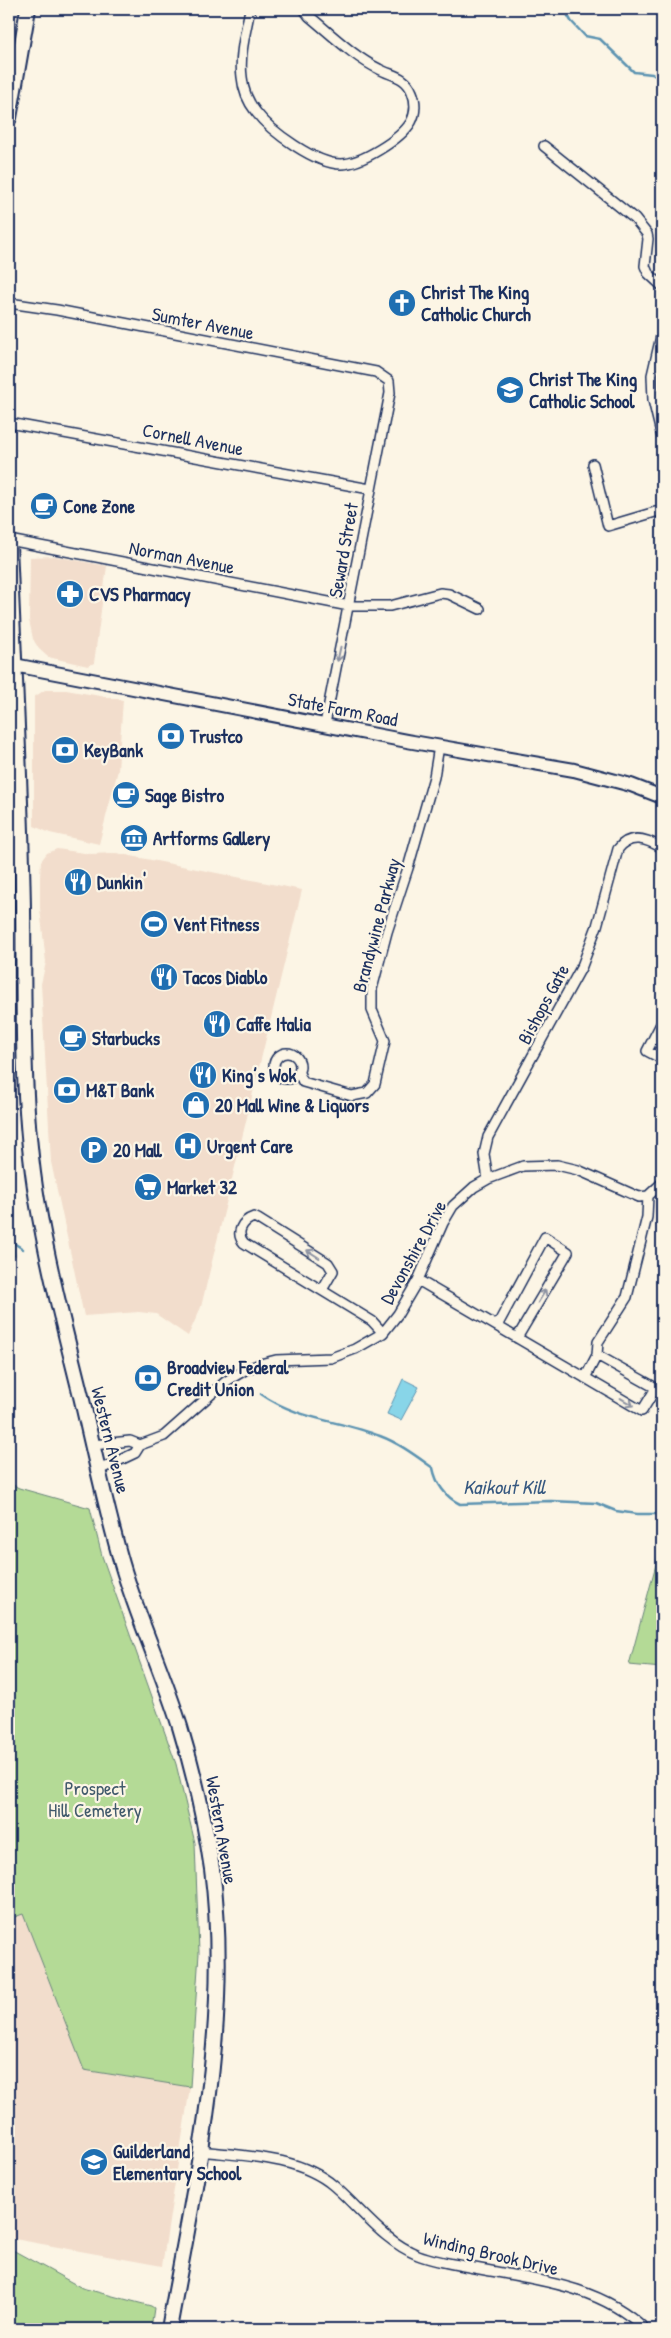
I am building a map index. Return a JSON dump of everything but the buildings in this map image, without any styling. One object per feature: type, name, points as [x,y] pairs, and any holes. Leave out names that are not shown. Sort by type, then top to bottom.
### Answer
[{"type":"main road","points":[[9,118],[28,9]]},
{"type":"main road","name":"Western Avenue","points":[[9,545],[11,664],[22,896],[25,1043],[30,1138],[37,1197],[46,1250],[122,1565],[180,1727],[202,1812],[212,1869],[217,1948],[217,2011],[200,2151],[169,2329]]},
{"type":"main road","name":"State Farm Road","points":[[11,664],[590,773],[662,797]]},
{"type":"street","points":[[250,9],[241,64],[244,88],[255,111],[262,120],[311,156],[322,161],[340,164],[356,162],[394,139],[410,123],[415,104],[412,92],[401,78],[381,71],[366,62],[309,16],[304,9]]},
{"type":"street","points":[[544,146],[635,219],[647,234],[645,266],[648,273],[662,286]]},
{"type":"street","name":"Sumter Avenue","points":[[9,303],[57,310],[376,372],[389,381]]},
{"type":"street","points":[[662,332],[652,375],[652,388],[662,437]]},
{"type":"street","name":"Seward Street","points":[[325,724],[390,393],[389,381]]},
{"type":"street","name":"Cornell Avenue","points":[[9,422],[370,490]]},
{"type":"street","points":[[593,464],[608,526],[662,510]]},
{"type":"street","name":"Norman Avenue","points":[[9,540],[349,606],[390,606],[440,593],[450,594],[480,609]]},
{"type":"street","name":"Brandywine Parkway","points":[[299,1073],[303,1082],[352,1096],[367,1093],[375,1084],[385,1041],[372,1010],[372,989],[387,932],[408,868],[434,777],[440,746]]},
{"type":"street","name":"Bishops Gate","points":[[488,1179],[484,1154],[488,1137],[582,966],[597,926],[618,849],[627,841],[638,838],[662,848]]},
{"type":"street","points":[[662,1022],[647,1051],[662,1059]]},
{"type":"street","name":"Devonshire Drive","points":[[99,1470],[135,1454],[140,1445],[164,1436],[225,1382],[253,1367],[276,1360],[331,1358],[355,1349],[383,1333],[398,1314],[418,1280],[443,1223],[453,1206],[474,1187],[488,1179],[523,1166],[557,1165],[578,1170],[630,1195],[648,1196]]},
{"type":"street","points":[[585,1378],[597,1355],[598,1342],[627,1297],[646,1221],[648,1196],[662,1183]]},
{"type":"street","points":[[322,1290],[333,1271],[328,1264],[258,1219],[254,1217],[245,1222],[239,1235],[244,1243],[372,1321],[383,1333]]},
{"type":"street","points":[[497,1326],[545,1237],[568,1252],[517,1338]]},
{"type":"street","points":[[418,1280],[642,1412],[656,1388],[597,1355]]},
{"type":"street","name":"Devonshire Drive","points":[[92,1445],[130,1441],[140,1445]]},
{"type":"street","name":"Winding Brook Drive","points":[[200,2151],[262,2158],[309,2170],[333,2185],[384,2235],[405,2250],[434,2260],[554,2283],[577,2290],[605,2300],[624,2311],[645,2329]]},
{"type":"shaded area","points":[[54,556],[107,566],[94,663],[88,666],[48,657],[39,649],[33,639],[29,620],[30,557]]},
{"type":"shaded area","points":[[45,690],[66,690],[123,700],[118,770],[99,844],[50,833],[34,826],[34,697]]},
{"type":"shaded area","points":[[57,849],[91,854],[116,853],[302,890],[201,1307],[188,1336],[156,1314],[139,1312],[84,1316],[51,1162],[41,984],[46,962],[40,908],[40,877],[41,861],[47,853]]},
{"type":"shaded area","name":"Guilderland Elementary School","points":[[23,1914],[84,2070],[190,2087],[162,2266],[9,2238],[9,1919]]},
{"type":"green space","points":[[9,1198],[15,1256],[9,1255]]},
{"type":"green space","name":"Prospect Hill Cemetery","points":[[9,1483],[19,1488],[90,1508],[102,1556],[176,1764],[195,1843],[199,1953],[190,2087],[84,2070],[23,1914],[9,1919]]},
{"type":"green space","points":[[662,1542],[662,1668],[629,1665]]},
{"type":"green space","points":[[9,2248],[82,2288],[151,2306],[154,2308],[151,2329],[9,2329]]},
{"type":"water","points":[[403,1379],[419,1387],[401,1420],[387,1414]]},
{"type":"waterway","points":[[564,9],[571,21],[585,36],[600,39],[634,72],[652,74],[662,80]]},
{"type":"waterway","name":"Kaikout Kill","points":[[9,1240],[23,1249]]},
{"type":"waterway","name":"Kaikout Kill","points":[[261,1394],[289,1409],[365,1431],[394,1442],[433,1468],[436,1479],[442,1489],[450,1498],[460,1504],[551,1501],[596,1503],[616,1511],[637,1514],[662,1514]]},
{"type":"place","name":"Christ The King Catholic Church","points":[[402,303]]},
{"type":"place","name":"Christ The King Catholic School","points":[[510,390]]},
{"type":"place","name":"Cone Zone","points":[[44,506]]},
{"type":"place","name":"CVS Pharmacy","points":[[70,594]]},
{"type":"place","name":"Trustco","points":[[171,736]]},
{"type":"place","name":"KeyBank","points":[[65,750]]},
{"type":"place","name":"Sage Bistro","points":[[126,795]]},
{"type":"place","name":"Artforms Gallery","points":[[134,838]]},
{"type":"place","name":"Dunkin'","points":[[78,882]]},
{"type":"place","name":"Vent Fitness","points":[[154,924]]},
{"type":"place","name":"Tacos Diablo","points":[[164,977]]},
{"type":"place","name":"Caffe Italia","points":[[217,1024]]},
{"type":"place","name":"Starbucks","points":[[73,1038]]},
{"type":"place","name":"King’s Wok","points":[[203,1075]]},
{"type":"place","name":"M&T Bank","points":[[67,1090]]},
{"type":"place","name":"20 Mall Wine & Liquors","points":[[196,1105]]},
{"type":"place","name":"Urgent Care","points":[[188,1146]]},
{"type":"place","name":"20 Mall","points":[[94,1150]]},
{"type":"place","name":"Market 32","points":[[148,1187]]},
{"type":"place","name":"Broadview Federal Credit Union","points":[[148,1378]]},
{"type":"place","name":"Guilderland Elementary School","points":[[94,2162]]}]
